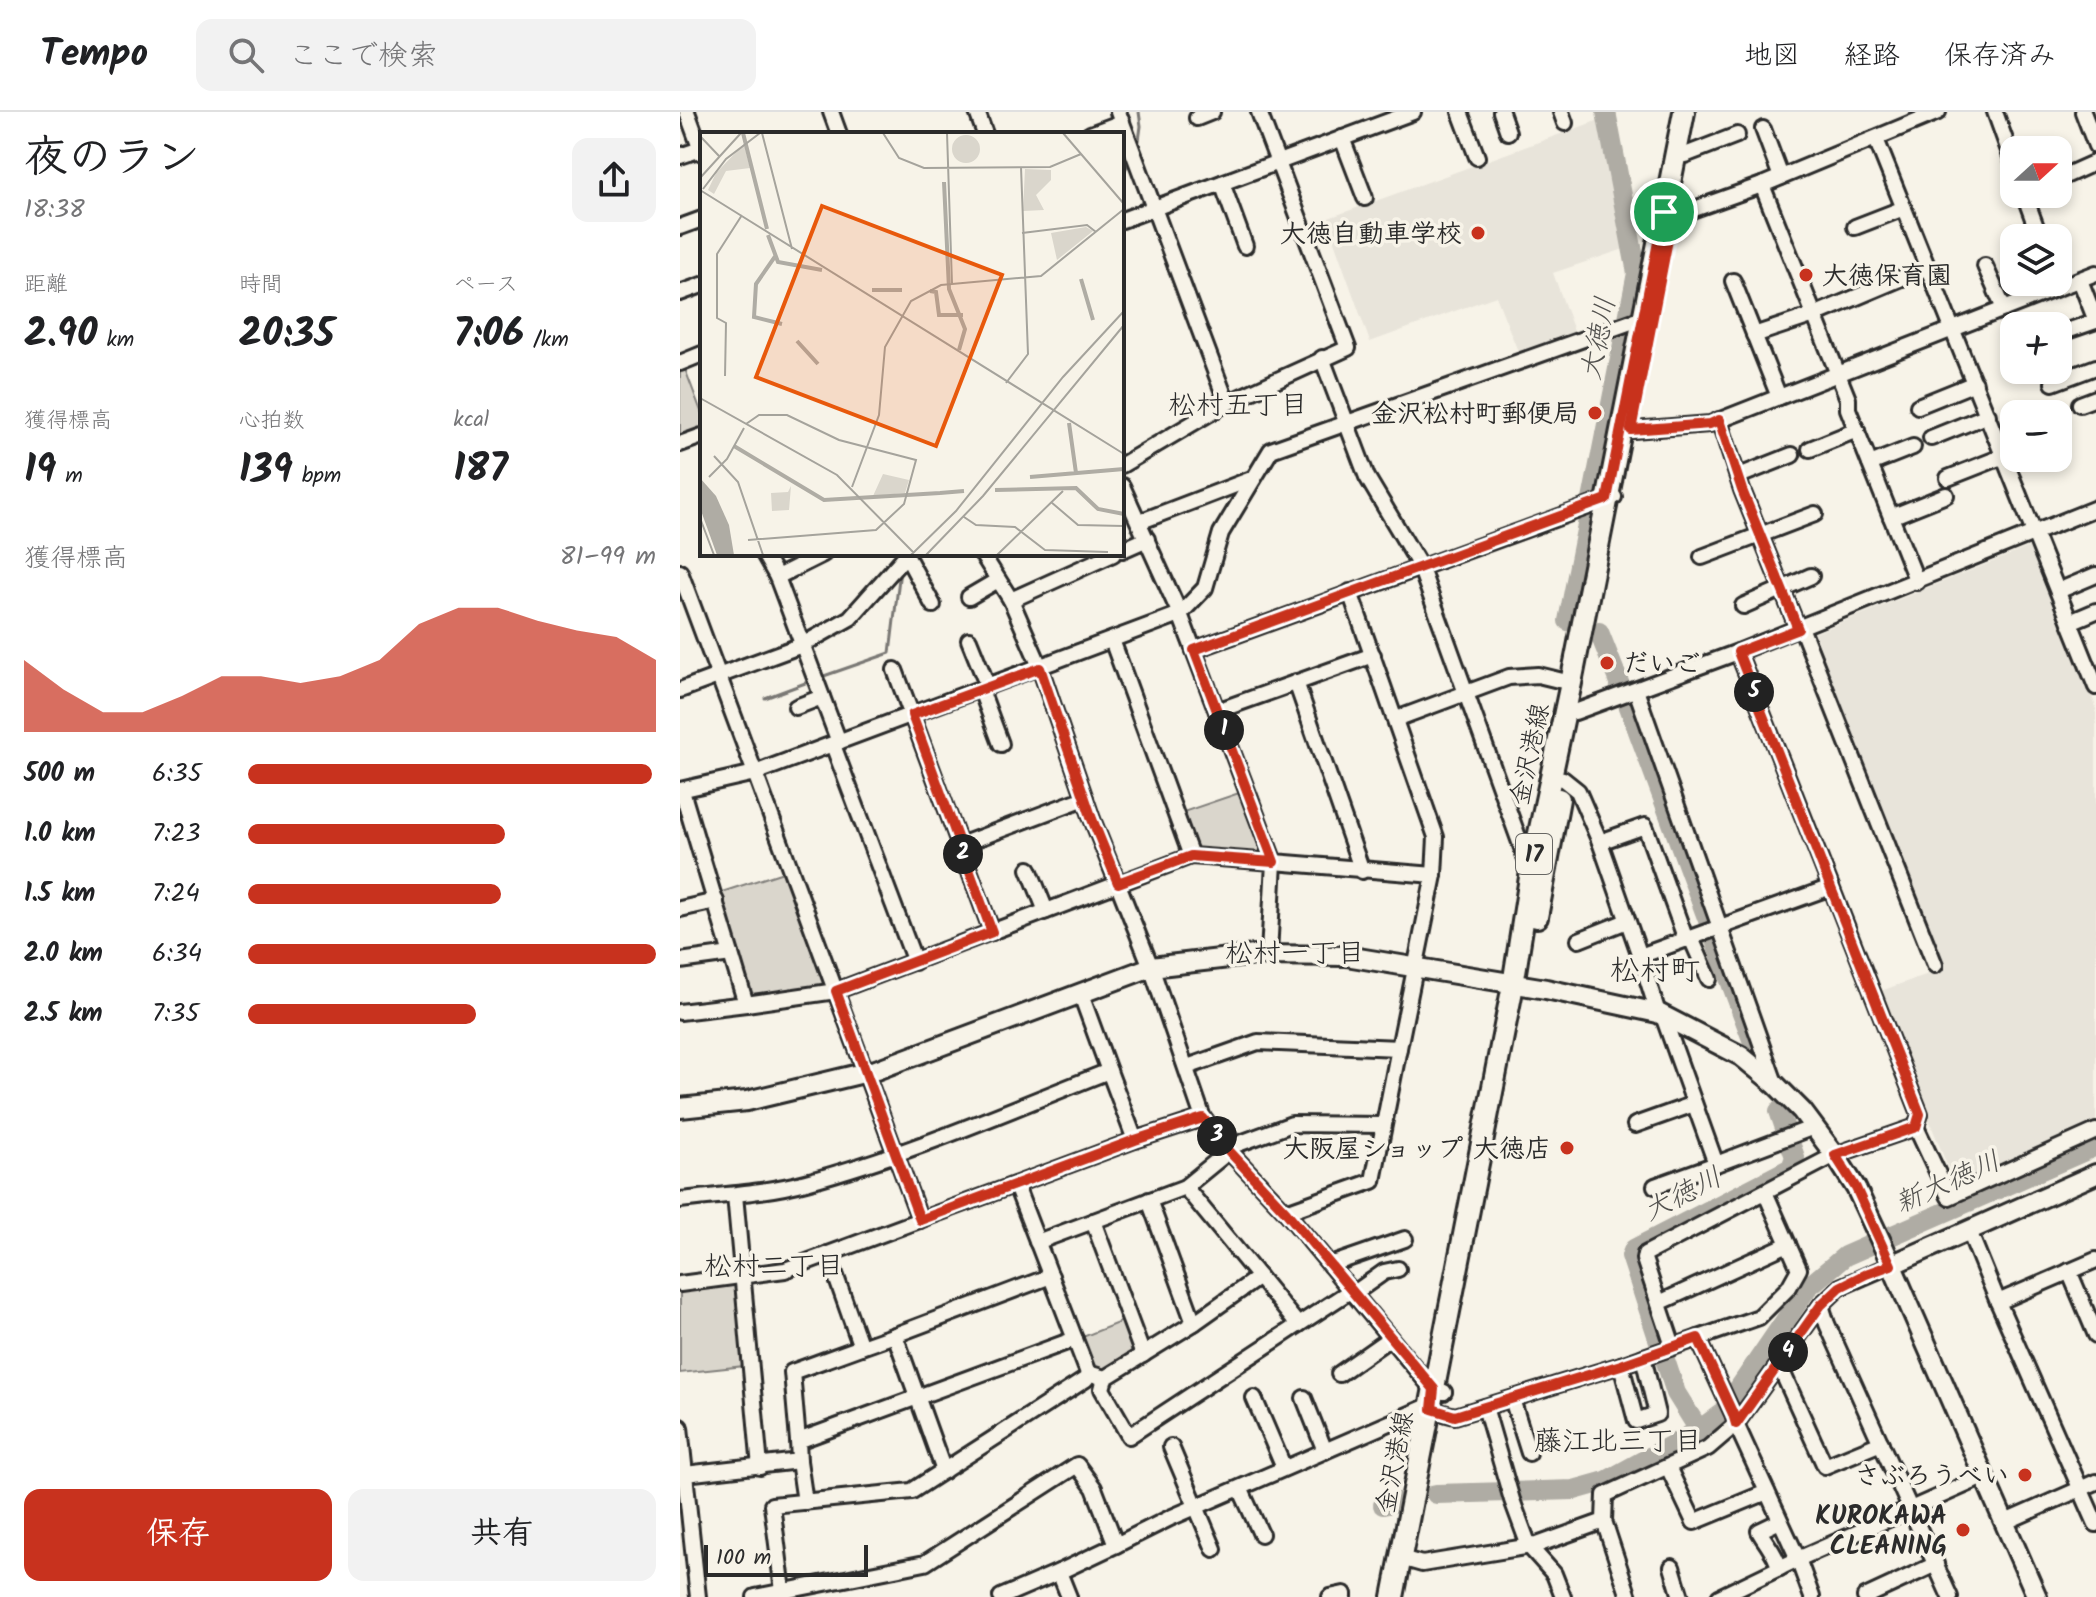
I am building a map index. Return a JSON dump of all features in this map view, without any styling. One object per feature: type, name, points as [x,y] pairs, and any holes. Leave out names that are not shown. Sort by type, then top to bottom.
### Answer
[{"type":"main road","name":"金沢港線","points":[[1680,154],[1684,112]]},
{"type":"main road","name":"金沢港線","points":[[1570,712],[1571,683],[1602,501],[1626,430],[1638,320],[1693,112]]},
{"type":"main road","name":"金沢港線","points":[[1403,1597],[1406,1560],[1570,712],[1602,501]]},
{"type":"main road","name":"金沢港線","points":[[1519,986],[1531,871],[1556,778]]},
{"type":"main road","name":"金沢港線","points":[[1393,1597],[1406,1560]]},
{"type":"street","points":[[687,112],[700,148]]},
{"type":"street","points":[[831,112],[838,132]]},
{"type":"street","points":[[977,112],[984,132]]},
{"type":"street","points":[[1197,118],[1212,112]]},
{"type":"street","points":[[1124,462],[1227,403],[1348,348],[1259,112]]},
{"type":"street","points":[[1124,219],[1396,115],[1413,112]]},
{"type":"street","points":[[1460,112],[1477,157]]},
{"type":"street","points":[[1501,112],[1508,132]]},
{"type":"street","points":[[1668,213],[1683,213],[1762,185],[1938,112]]},
{"type":"street","points":[[1995,112],[2004,136]]},
{"type":"street","points":[[2083,112],[2096,146]]},
{"type":"street","points":[[1094,132],[1120,117],[1227,403]]},
{"type":"street","points":[[1763,129],[1781,177]]},
{"type":"street","points":[[1680,154],[1737,135]]},
{"type":"street","points":[[1342,138],[1365,198]]},
{"type":"street","points":[[1876,139],[2000,446]]},
{"type":"street","points":[[680,156],[700,151]]},
{"type":"street","points":[[2072,173],[2096,162]]},
{"type":"street","points":[[1222,183],[1245,246]]},
{"type":"street","points":[[1762,185],[1917,582]]},
{"type":"street","points":[[1855,227],[1904,208]]},
{"type":"street","points":[[680,227],[700,220]]},
{"type":"street","points":[[1985,266],[2004,309]]},
{"type":"street","points":[[1754,335],[1814,315],[1928,267]]},
{"type":"street","points":[[2072,282],[2096,273]]},
{"type":"street","points":[[2072,329],[2096,321],[2080,280]]},
{"type":"street","points":[[1733,281],[1779,397]]},
{"type":"street","points":[[680,293],[700,286]]},
{"type":"street","points":[[1626,430],[1710,424],[2033,296]]},
{"type":"street","points":[[746,1004],[681,792],[755,773],[1180,614],[1205,588],[1221,533],[1271,450],[1638,320]]},
{"type":"street","points":[[680,363],[700,355]]},
{"type":"street","points":[[1322,358],[1367,477],[1420,566],[1531,871]]},
{"type":"street","points":[[2072,376],[2096,367]]},
{"type":"street","points":[[1918,406],[1975,383]]},
{"type":"street","points":[[2080,404],[2096,398]]},
{"type":"street","points":[[1931,438],[1988,415]]},
{"type":"street","points":[[1719,420],[1782,590],[1935,965]]},
{"type":"street","points":[[1810,449],[1857,430]]},
{"type":"street","points":[[680,444],[700,437]]},
{"type":"street","points":[[1870,464],[1913,447]]},
{"type":"street","points":[[1739,476],[1792,455]]},
{"type":"street","points":[[1948,478],[2000,458]]},
{"type":"street","points":[[2010,472],[2094,678]]},
{"type":"street","points":[[1139,522],[1254,478]]},
{"type":"street","points":[[1124,490],[1180,614],[1274,862],[1269,954]]},
{"type":"street","points":[[1891,517],[1946,495]]},
{"type":"street","points":[[1194,650],[1602,501]]},
{"type":"street","points":[[1570,712],[1800,628],[2096,508]]},
{"type":"street","points":[[1702,557],[1815,514]]},
{"type":"street","points":[[1124,549],[1147,539]]},
{"type":"street","points":[[765,556],[777,577],[822,697],[915,962]]},
{"type":"street","points":[[777,577],[819,556]]},
{"type":"street","points":[[680,690],[802,645],[850,618],[905,556]]},
{"type":"street","points":[[908,556],[933,605]]},
{"type":"street","points":[[983,556],[1011,600],[1040,668],[1085,798],[1151,967],[1203,1118],[1228,1150],[1286,1212],[1438,1400],[1455,1416],[1621,1365],[1759,1317],[1789,1287],[1799,1269],[1765,1192]]},
{"type":"street","points":[[1011,600],[1109,556]]},
{"type":"street","points":[[680,572],[920,1220]]},
{"type":"street","points":[[2058,591],[2096,575]]},
{"type":"street","points":[[1743,606],[1811,576]]},
{"type":"street","points":[[969,597],[998,580]]},
{"type":"street","points":[[1286,1212],[1373,1181],[1434,875],[1436,837],[1350,592]]},
{"type":"street","points":[[2070,622],[2096,611]]},
{"type":"street","points":[[969,640],[1001,744]]},
{"type":"street","points":[[1112,640],[1191,856]]},
{"type":"street","points":[[1738,652],[1920,1114],[1916,1127],[1949,1197],[2096,1131]]},
{"type":"street","points":[[1217,711],[1373,655]]},
{"type":"street","points":[[895,670],[992,932]]},
{"type":"street","points":[[1396,719],[1509,677],[1538,675],[1571,683]]},
{"type":"street","points":[[1296,682],[1362,871]]},
{"type":"street","points":[[1636,690],[1775,1084]]},
{"type":"street","points":[[796,707],[822,697]]},
{"type":"street","points":[[1556,778],[1578,791],[1600,842],[1716,1164]]},
{"type":"street","points":[[960,845],[1085,798]]},
{"type":"street","points":[[1600,842],[1645,826],[1688,939],[1709,979]]},
{"type":"street","points":[[680,1012],[836,991],[1191,856],[1434,875]]},
{"type":"street","points":[[1029,869],[1046,911]]},
{"type":"street","points":[[1640,956],[1831,887]]},
{"type":"street","points":[[680,909],[716,901]]},
{"type":"street","points":[[1579,940],[1627,921]]},
{"type":"street","points":[[680,961],[731,954]]},
{"type":"street","points":[[680,1108],[747,1101],[864,1073],[1151,967],[1269,954],[1346,956],[1660,1014],[1741,1056],[1775,1084],[1835,1155],[1856,1188],[2037,1597]]},
{"type":"street","points":[[1080,992],[1135,1140]]},
{"type":"street","points":[[1187,1067],[1258,1042],[1399,1048]]},
{"type":"street","points":[[680,1200],[735,1195],[804,1182],[895,1154],[1109,1071]]},
{"type":"street","points":[[1635,1125],[1694,1104]]},
{"type":"street","points":[[680,1284],[785,1270],[1135,1140],[1203,1118]]},
{"type":"street","points":[[1037,1242],[1185,1187],[1228,1150],[1292,1124],[1383,1125]]},
{"type":"street","points":[[1655,1186],[1814,1127]]},
{"type":"street","points":[[1666,1349],[1659,1303],[1645,1254],[1835,1155],[1916,1127]]},
{"type":"street","points":[[1629,1597],[1604,1521],[1605,1495],[1708,1448],[1779,1365],[1821,1305],[1840,1287],[1866,1274],[1884,1250],[1969,1231],[2096,1174]]},
{"type":"street","points":[[783,1591],[772,1505],[912,1491],[1086,1379],[1088,1373],[1016,1186]]},
{"type":"street","points":[[1185,1187],[1298,1325]]},
{"type":"street","points":[[735,1195],[760,1467]]},
{"type":"street","points":[[1149,1200],[1194,1323]]},
{"type":"street","points":[[1093,1221],[1143,1355]]},
{"type":"street","points":[[1969,1231],[2096,1524]]},
{"type":"street","points":[[1330,1265],[1405,1239]]},
{"type":"street","points":[[1659,1303],[1788,1244]]},
{"type":"street","points":[[828,1254],[861,1347]]},
{"type":"street","points":[[1998,1302],[2096,1260]]},
{"type":"street","points":[[1259,1277],[1194,1323],[1105,1378],[1102,1389],[1129,1436],[1298,1325],[1384,1272],[1398,1269]]},
{"type":"street","points":[[2069,1271],[2096,1335]]},
{"type":"street","points":[[805,1502],[792,1372],[1051,1276]]},
{"type":"street","points":[[1821,1305],[1950,1597]]},
{"type":"street","points":[[895,1335],[944,1471]]},
{"type":"street","points":[[1339,1374],[1390,1338]]},
{"type":"street","points":[[1698,1338],[1798,1559],[1812,1597]]},
{"type":"street","points":[[798,1441],[1075,1339]]},
{"type":"street","points":[[1621,1365],[1636,1421],[1657,1414],[1643,1357]]},
{"type":"street","points":[[1779,1365],[1825,1466],[1881,1443]]},
{"type":"street","points":[[1088,1373],[1105,1378]]},
{"type":"street","points":[[1254,1398],[1284,1468]]},
{"type":"street","points":[[1304,1398],[1325,1451]]},
{"type":"street","points":[[1512,1399],[1529,1453]]},
{"type":"street","points":[[1001,1597],[1438,1400]]},
{"type":"street","points":[[1485,1407],[1529,1546],[1554,1574],[1563,1597]]},
{"type":"street","points":[[680,1427],[682,1474],[698,1597]]},
{"type":"street","points":[[1171,1447],[1214,1549]]},
{"type":"street","points":[[682,1474],[799,1461]]},
{"type":"street","points":[[755,1597],[925,1563],[1077,1465],[1094,1488],[1116,1545]]},
{"type":"street","points":[[1668,1467],[1694,1522],[1767,1492]]},
{"type":"street","points":[[1719,1597],[1983,1477]]},
{"type":"street","points":[[2003,1523],[2096,1482]]},
{"type":"street","points":[[1240,1488],[1261,1534]]},
{"type":"street","points":[[1406,1560],[1422,1564],[1529,1546],[1604,1521]]},
{"type":"street","points":[[1780,1521],[1759,1531],[1773,1548],[1780,1568]]},
{"type":"street","points":[[1865,1597],[1936,1564]]},
{"type":"street","points":[[1672,1567],[1681,1597]]},
{"type":"street","points":[[1059,1572],[1069,1597]]},
{"type":"street","points":[[1330,1597],[1344,1594],[1344,1597]]},
{"type":"shaded area","name":"大徳自動車学校","points":[[1602,119],[1627,248],[1553,273],[1575,334],[1519,354],[1496,296],[1370,342],[1326,219]]},
{"type":"shaded area","points":[[685,369],[700,409],[700,432],[680,440],[680,371]]},
{"type":"shaded area","points":[[2034,545],[2096,707],[2096,1125],[1962,1187],[1955,1185],[1878,992],[1942,969],[1815,633]]},
{"type":"shaded area","points":[[1242,792],[1264,850],[1262,854],[1199,850],[1195,847],[1183,812]]},
{"type":"shaded area","points":[[783,872],[823,983],[820,988],[754,996],[749,993],[719,893]]},
{"type":"shaded area","points":[[730,1285],[737,1287],[744,1366],[680,1373],[680,1292]]},
{"type":"shaded area","points":[[1125,1320],[1135,1348],[1134,1355],[1106,1373],[1088,1365],[1080,1338]]},
{"type":"waterway","points":[[1138,148],[1139,112]]},
{"type":"waterway","name":"大徳川","points":[[1572,622],[1568,621],[1637,273],[1606,112]]},
{"type":"waterway","points":[[1124,172],[1129,162]]},
{"type":"waterway","points":[[821,677],[890,653],[900,570]]},
{"type":"waterway","name":"大徳川","points":[[1599,632],[1622,690]]},
{"type":"waterway","points":[[765,698],[808,682]]},
{"type":"waterway","name":"大徳川","points":[[1628,704],[1709,923]]},
{"type":"waterway","name":"大徳川","points":[[1713,935],[1753,1042]]},
{"type":"waterway","name":"大徳川","points":[[1699,1430],[1676,1393],[1631,1256],[1634,1249],[1791,1168],[1795,1157],[1779,1111]]},
{"type":"waterway","name":"新大徳川","points":[[1436,1494],[1574,1490],[1606,1481],[1699,1430],[1722,1413],[1808,1287],[1845,1256],[2096,1146]]},
{"type":"waterway","name":"新大徳川","points":[[1383,1505],[1398,1502]]},
{"type":"place","name":"大徳自動車学校","points":[[1478,233]]},
{"type":"place","name":"大徳保育園","points":[[1806,275]]},
{"type":"place","name":"金沢松村町郵便局","points":[[1595,413]]},
{"type":"place","name":"だいご","points":[[1607,663]]},
{"type":"place","name":"大阪屋ショップ 大徳店","points":[[1567,1148]]},
{"type":"place","name":"さぶろうべい","points":[[2025,1475]]},
{"type":"place","name":"KUROKAWA CLEANING","points":[[1963,1530]]},
{"type":"district","name":"松村五丁目","points":[[1238,404]]},
{"type":"district","name":"松村一丁目","points":[[1295,952]]},
{"type":"district","name":"松村町","points":[[1655,970]]},
{"type":"district","name":"松村二丁目","points":[[774,1265]]},
{"type":"district","name":"藤江北三丁目","points":[[1618,1440]]},
{"type":"route","points":[[1664,212],[1673,214],[1631,430],[1710,424],[1719,420],[1742,490],[1798,629],[1738,652],[1920,1114],[1916,1127],[1835,1155],[1856,1188],[1891,1265],[1840,1287],[1821,1305],[1736,1424],[1698,1338],[1455,1416],[1432,1409],[1434,1389],[1203,1118],[920,1220],[836,991],[992,932],[912,715],[1040,668],[1092,819],[1118,883],[1191,856],[1274,862],[1194,650],[1607,499],[1664,212]]}]
